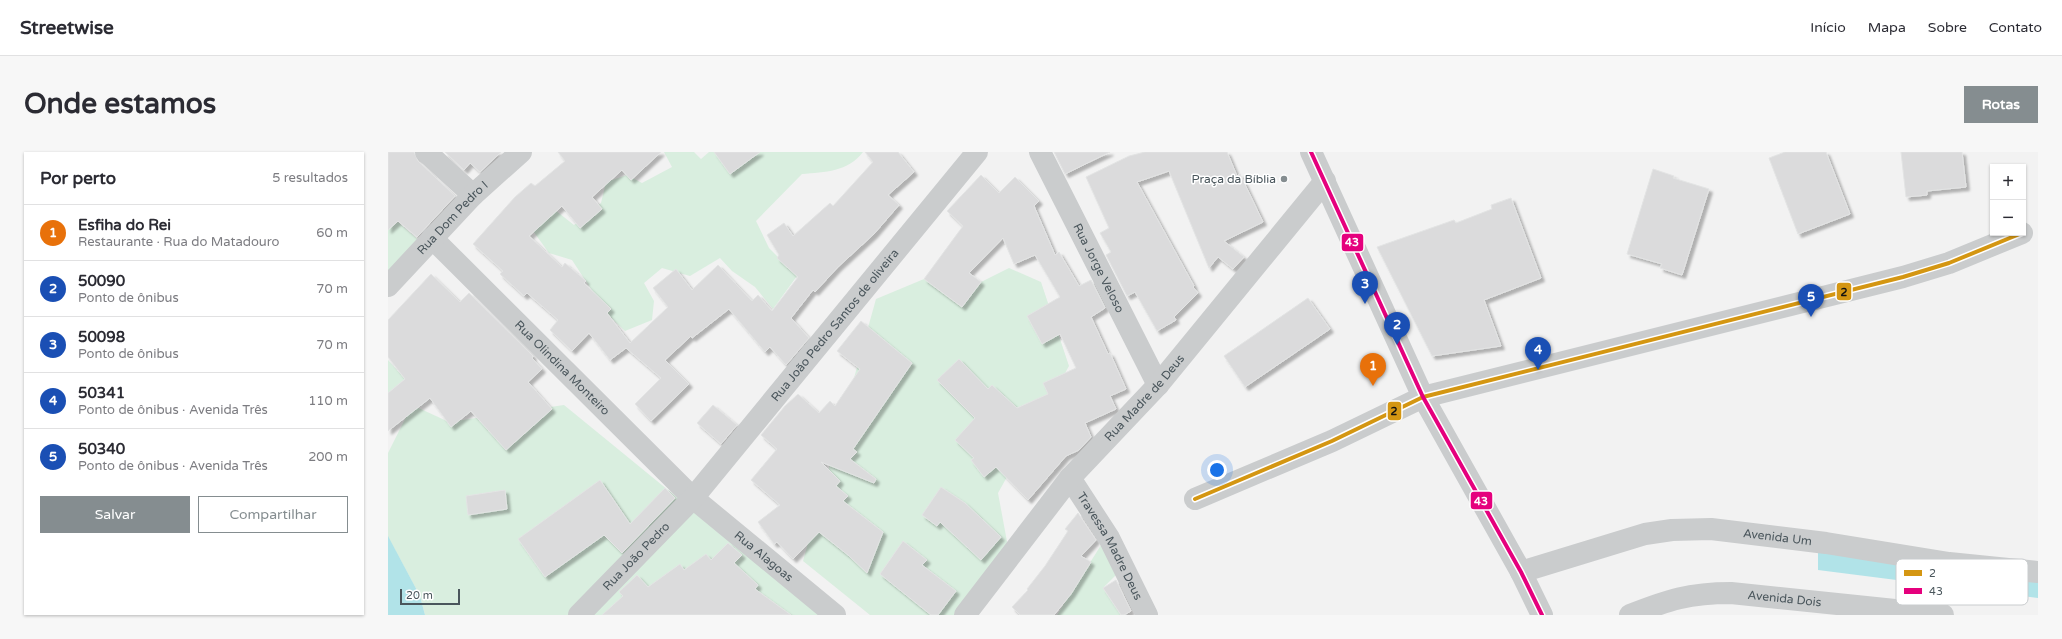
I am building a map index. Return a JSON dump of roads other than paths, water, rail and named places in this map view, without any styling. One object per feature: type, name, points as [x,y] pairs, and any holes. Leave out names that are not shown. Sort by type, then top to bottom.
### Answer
[{"type":"street","points":[[426,152],[473,196]]},
{"type":"street","name":"Rua Dom Pedro I","points":[[388,286],[473,196],[521,152]]},
{"type":"street","name":"Rua João Pedro Santos de oliveira","points":[[693,498],[976,152]]},
{"type":"street","name":"Rua Jorge Veloso","points":[[1040,152],[1158,385]]},
{"type":"street","points":[[1311,152],[1423,397],[1521,572],[1542,615]]},
{"type":"street","name":"Rua Madre de Deus","points":[[965,615],[1070,478],[1158,385],[1325,181]]},
{"type":"street","points":[[2026,231],[2038,226]]},
{"type":"street","points":[[1195,499],[1332,441],[1423,397],[1903,277],[1949,263],[2015,236]]},
{"type":"street","name":"Rua Olindina Monteiro","points":[[432,238],[693,498]]},
{"type":"street","name":"Travessa Madre Deus","points":[[1070,478],[1109,538],[1147,615]]},
{"type":"street","name":"Rua João Pedro","points":[[579,615],[693,498]]},
{"type":"street","name":"Rua Alagoas","points":[[693,498],[835,615]]},
{"type":"street","name":"Avenida Um","points":[[1521,572],[1645,534],[1672,530],[1711,529],[1826,543],[1924,559]]},
{"type":"street","name":"Avenida Um","points":[[2028,571],[2038,572]]},
{"type":"street","name":"Avenida Dois","points":[[1630,615],[1662,602],[1684,596],[1704,593],[1731,593],[1943,615]]},
{"type":"water","points":[[388,536],[420,596],[425,615],[388,615]]},
{"type":"water","points":[[1818,549],[1896,560],[1896,580],[1818,570]]},
{"type":"water","points":[[2028,579],[2038,580],[2038,598],[2028,597]]},
{"type":"place","name":"Praça da Bíblia","points":[[1284,179]]},
{"type":"place","name":"50098","points":[[1365,304]]},
{"type":"place","name":"50340","points":[[1811,317]]},
{"type":"place","name":"50090","points":[[1397,345]]},
{"type":"place","name":"50341","points":[[1538,370]]},
{"type":"place","name":"Esfiha do Rei","points":[[1373,386]]}]
